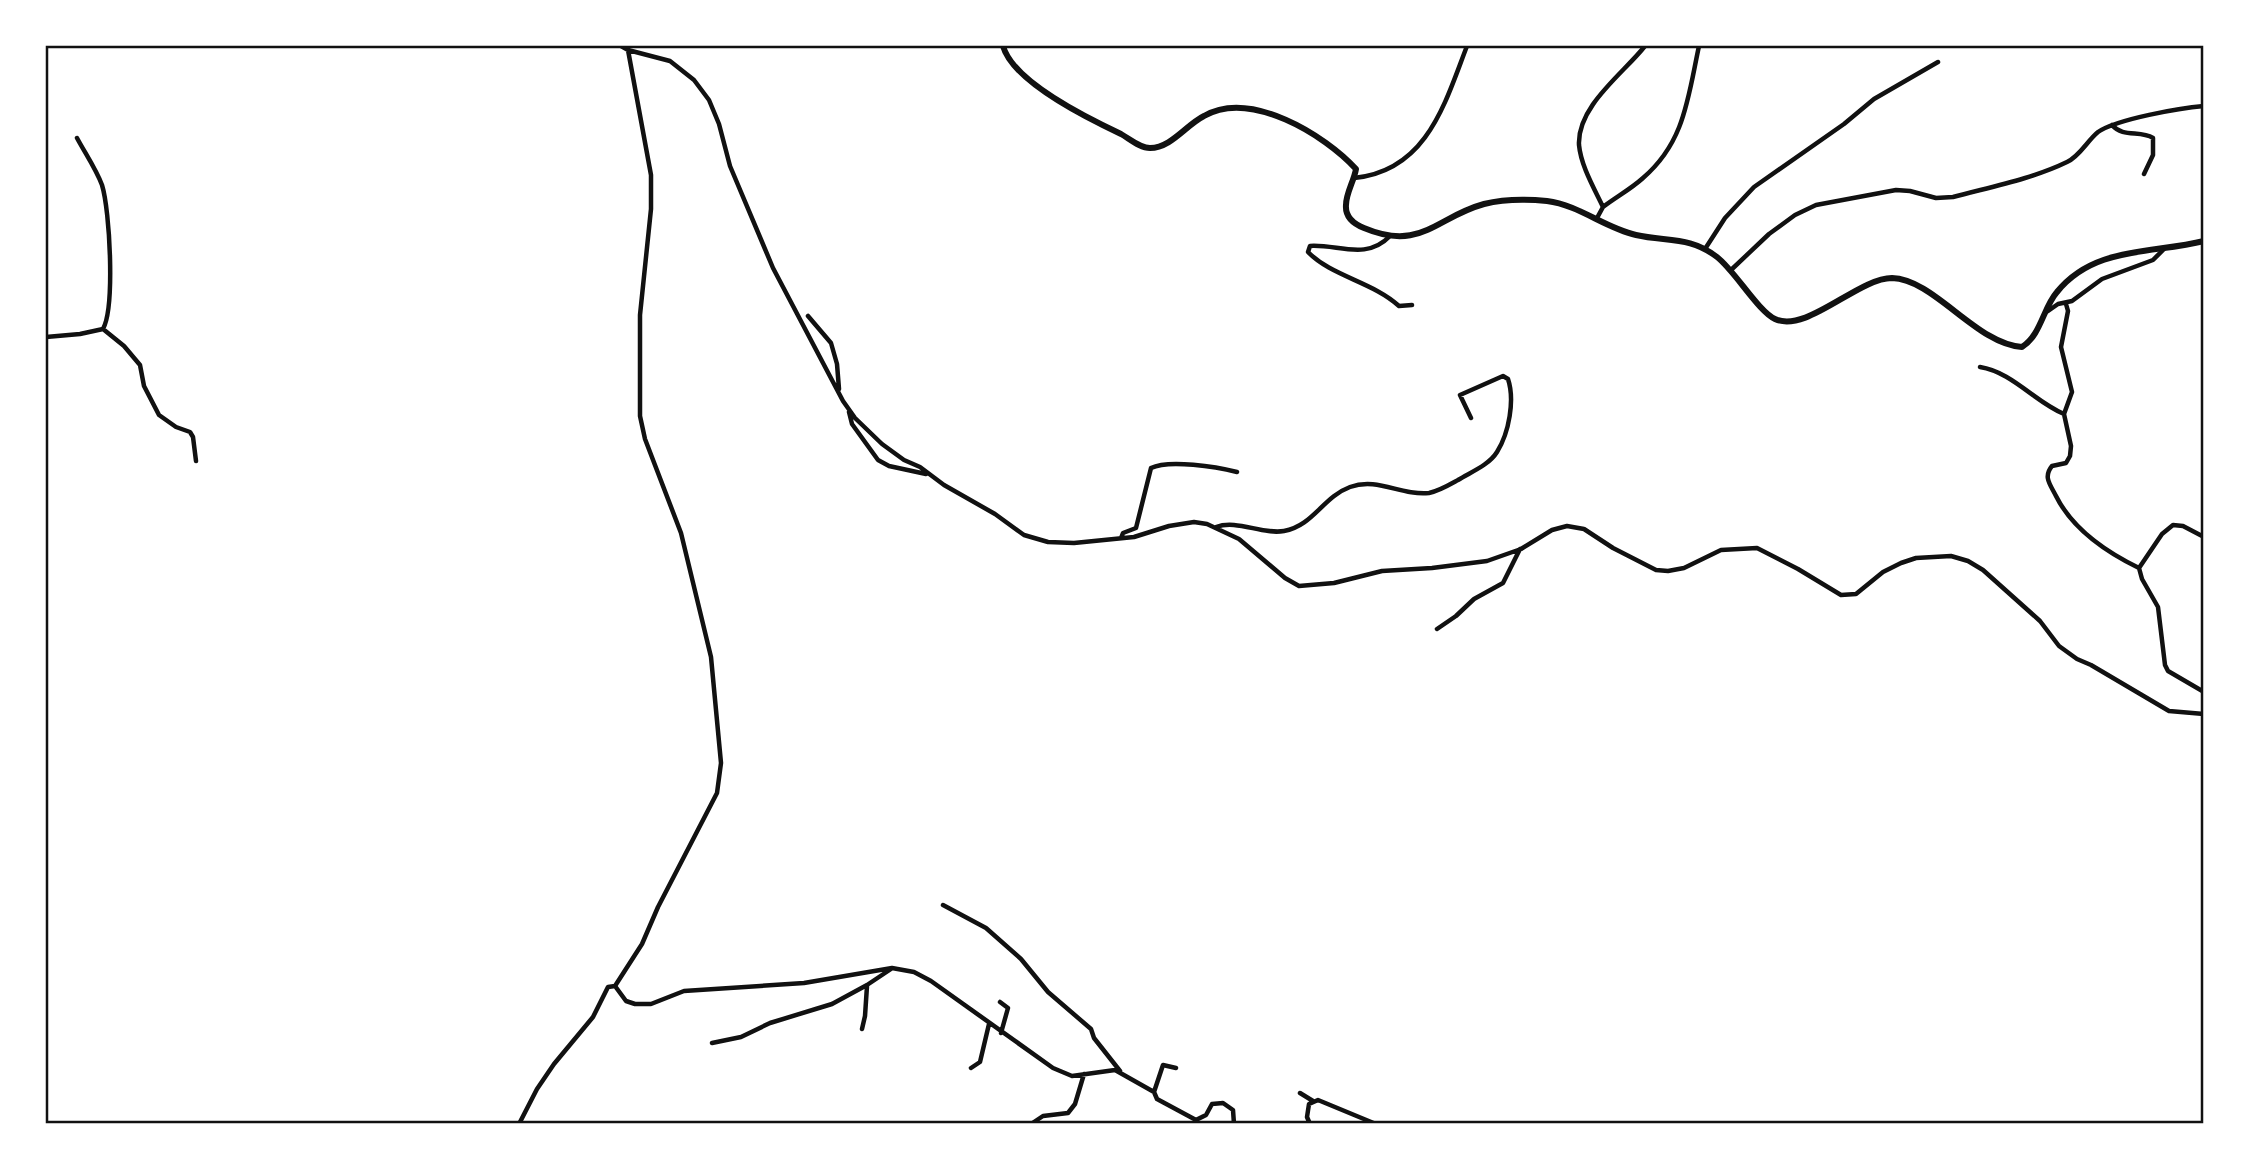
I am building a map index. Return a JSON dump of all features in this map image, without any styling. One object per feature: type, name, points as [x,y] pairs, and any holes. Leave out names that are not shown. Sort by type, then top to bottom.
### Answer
[{"type":"street","points":[[621,46],[670,61],[694,80],[709,100],[719,124],[730,166],[773,268],[848,408],[873,437],[904,460],[995,514],[1024,535],[1062,543],[1121,538],[1194,522],[1239,539],[1293,583],[1306,586],[1334,583],[1382,571],[1487,561],[1521,548],[1560,527],[1584,529],[1641,564],[1656,570],[1668,571],[1693,565],[1721,550],[1757,548],[1835,592],[1849,595],[1856,594],[1883,572],[1901,563],[1916,558],[1951,556],[1968,561],[1983,570],[2040,621],[2059,646],[2077,659],[2169,711],[2203,714]]},
{"type":"street","points":[[1003,46],[1020,69],[1052,98],[1144,147],[1166,144],[1187,126],[1214,110],[1230,107],[1244,107],[1287,122],[1332,146],[1345,155],[1356,169],[1346,204],[1348,215],[1361,227],[1390,236],[1405,236],[1425,233],[1469,209],[1499,201],[1553,202],[1635,235],[1682,240],[1705,249],[1731,270],[1767,313],[1780,321],[1800,320],[1875,282],[1891,278],[1916,286],[1986,334],[2009,345],[2022,346],[2027,343],[2054,294],[2085,267],[2119,255],[2203,241]]},
{"type":"street","points":[[1354,178],[1368,177],[1386,170],[1399,163],[1420,144],[1438,118],[1467,46]]},
{"type":"street","points":[[1603,207],[1581,154],[1580,135],[1587,115],[1602,93],[1645,46]]},
{"type":"street","points":[[1597,218],[1603,207],[1644,178],[1674,143],[1681,126],[1699,46]]},
{"type":"street","points":[[519,1124],[548,1072],[593,1017],[608,987],[615,986],[642,944],[658,907],[718,793],[721,774],[713,669],[695,587],[681,533],[645,439],[640,416],[640,315],[651,209],[651,175],[628,50]]},
{"type":"street","points":[[1705,249],[1725,218],[1754,187],[1844,124],[1874,99],[1938,62]]},
{"type":"street","points":[[1731,270],[1769,234],[1795,215],[1816,205],[1896,190],[1936,198],[1953,197],[2070,161],[2096,134],[2112,125],[2203,106]]},
{"type":"street","points":[[2112,125],[2120,132],[2149,135],[2153,138],[2153,155],[2144,174]]},
{"type":"street","points":[[76,138],[102,186],[111,272],[110,309],[103,329]]},
{"type":"street","points":[[1390,236],[1385,241],[1359,251],[1320,245],[1310,246],[1308,252],[1333,270],[1390,297],[1399,306],[1412,305]]},
{"type":"street","points":[[2042,318],[2058,304],[2066,304],[2102,279],[2153,260],[2165,248]]},
{"type":"street","points":[[2066,304],[2068,311],[2061,348],[2071,392],[2064,414],[2070,433],[2070,456],[2066,463],[2049,468],[2047,478],[2067,515],[2075,524],[2126,562],[2139,568]]},
{"type":"street","points":[[808,316],[831,343],[840,393]]},
{"type":"street","points":[[46,337],[103,329]]},
{"type":"street","points":[[103,329],[124,346],[140,365],[144,386],[162,419],[190,432],[196,461]]},
{"type":"street","points":[[1980,367],[1998,372],[2050,408],[2064,414]]},
{"type":"street","points":[[1215,528],[1224,524],[1275,532],[1298,528],[1342,491],[1366,484],[1375,483],[1424,493],[1444,487],[1482,466],[1497,453],[1510,411],[1511,388],[1508,379],[1503,376],[1495,378],[1460,395],[1471,418]]},
{"type":"street","points":[[848,408],[852,424],[878,460],[889,466],[930,475]]},
{"type":"street","points":[[1121,538],[1123,533],[1136,528],[1151,468],[1182,464],[1211,466],[1237,472]]},
{"type":"street","points":[[2203,537],[2183,526],[2173,525],[2162,534],[2139,568],[2142,579],[2158,607],[2168,671],[2203,692]]},
{"type":"street","points":[[1437,629],[1474,599],[1503,583],[1521,548]]},
{"type":"street","points":[[943,905],[986,928],[1015,954],[1048,992],[1091,1030],[1094,1038],[1121,1072]]},
{"type":"street","points":[[615,986],[626,1001],[651,1004],[684,991],[804,983],[892,968],[914,972],[931,981],[1053,1068],[1072,1076],[1115,1069],[1154,1092],[1157,1099],[1196,1119],[1206,1115],[1212,1104],[1223,1103],[1233,1110],[1234,1124]]},
{"type":"street","points":[[712,1042],[741,1037],[770,1023],[832,1004],[892,968]]},
{"type":"street","points":[[862,1028],[867,985]]},
{"type":"street","points":[[1000,1002],[1007,1008],[1001,1032]]},
{"type":"street","points":[[971,1068],[980,1062],[989,1024]]},
{"type":"street","points":[[1154,1092],[1163,1065],[1176,1068]]},
{"type":"street","points":[[1031,1124],[1043,1116],[1068,1113],[1075,1104],[1084,1073]]},
{"type":"street","points":[[1300,1093],[1313,1101],[1324,1102],[1376,1124]]},
{"type":"street","points":[[1310,1124],[1308,1109],[1313,1101]]}]
